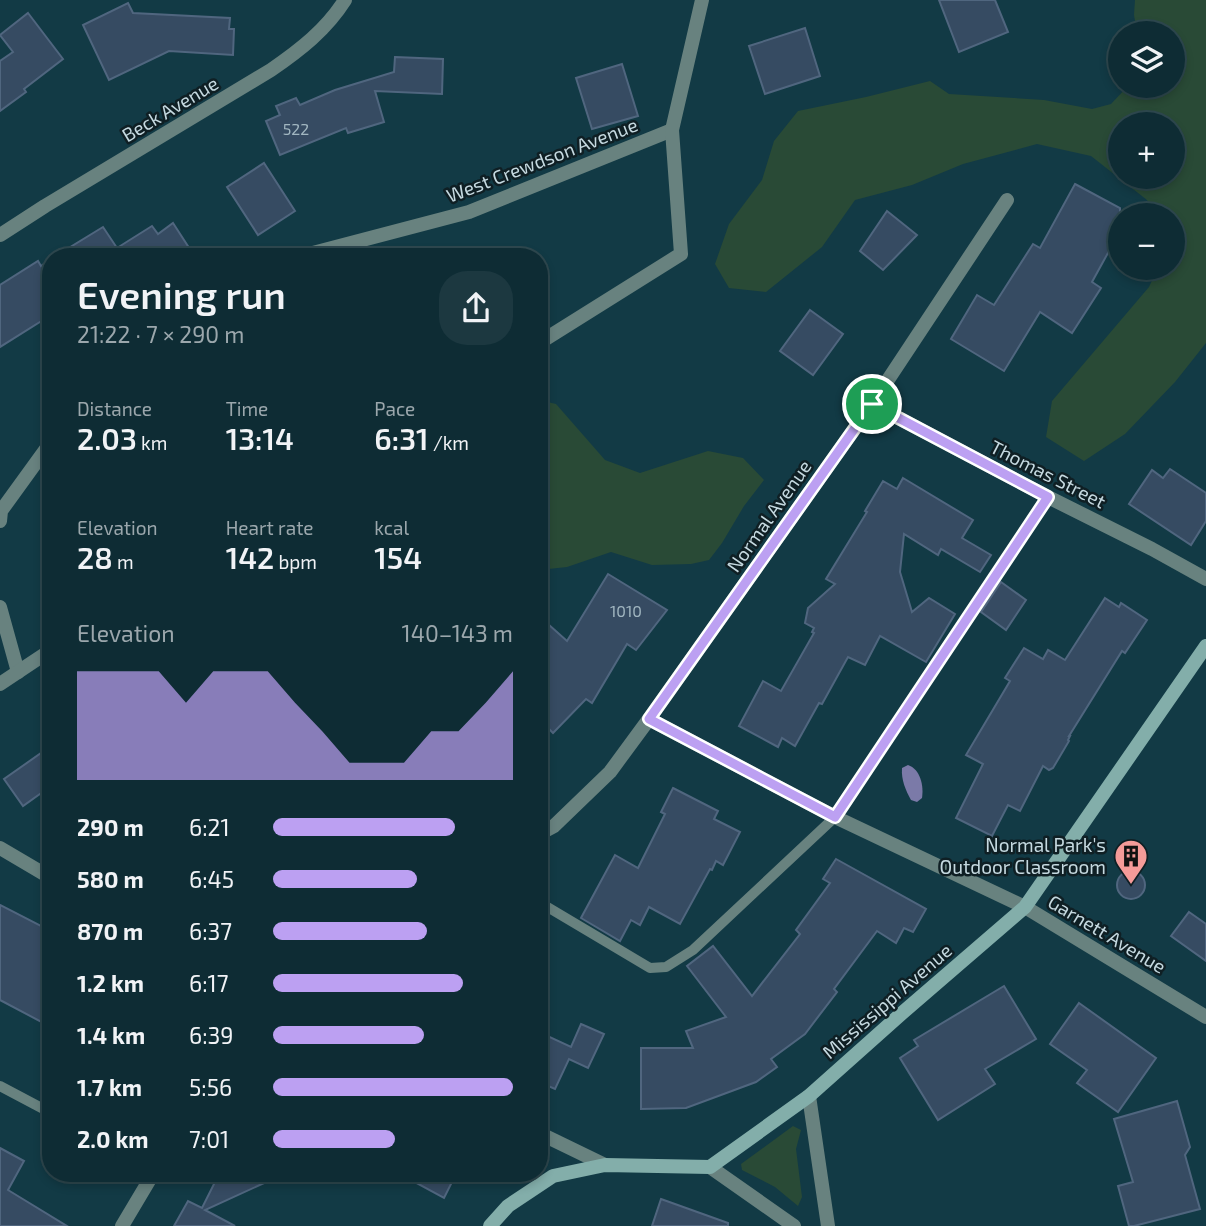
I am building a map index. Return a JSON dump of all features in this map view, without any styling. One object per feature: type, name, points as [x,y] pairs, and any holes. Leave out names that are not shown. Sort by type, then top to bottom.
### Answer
[{"type":"street","name":"Beck Avenue","points":[[0,235],[271,71],[324,29],[345,0]]},
{"type":"street","points":[[548,337],[681,254],[672,130],[702,0]]},
{"type":"street","name":"West Crewdson Avenue","points":[[332,248],[469,212],[672,130]]},
{"type":"street","name":"Normal Avenue","points":[[548,829],[610,772],[649,719],[872,404],[1007,200]]},
{"type":"street","name":"Thomas Street","points":[[872,404],[1206,579]]},
{"type":"street","points":[[0,520],[1,511],[42,454]]},
{"type":"street","points":[[0,607],[18,673]]},
{"type":"street","name":"Mississippi Avenue","points":[[710,1167],[809,1096],[1025,907],[1206,646]]},
{"type":"street","points":[[0,684],[42,656]]},
{"type":"street","name":"Garnett Avenue","points":[[649,719],[835,817],[1025,907],[1206,1017]]},
{"type":"street","points":[[0,848],[42,873]]},
{"type":"street","points":[[809,1096],[828,1226]]},
{"type":"street","points":[[548,1137],[605,1165]]},
{"type":"street","points":[[548,1179],[605,1165],[710,1167],[794,1226]]},
{"type":"street","points":[[122,1226],[148,1182]]},
{"type":"street","points":[[490,1226],[508,1206],[544,1182]]},
{"type":"lane","points":[[548,907],[650,968],[666,967],[694,950],[835,817],[1048,497]]},
{"type":"lane","points":[[0,1086],[42,1108]]},
{"type":"green space","points":[[1135,0],[1206,0],[1206,343],[1175,382],[1125,434],[1084,461],[1046,437],[1052,401],[1152,280],[1185,280],[1185,203],[1149,203],[1133,189],[1185,189],[1185,112],[1108,112],[1108,169],[1091,156],[1037,144],[963,164],[912,185],[855,200],[822,247],[766,292],[729,288],[715,264],[729,224],[762,180],[774,141],[798,111],[930,81],[949,94],[1044,100],[1092,109],[1111,104],[1117,98],[1185,98],[1185,21],[1135,21]]},
{"type":"green space","points":[[548,402],[556,404],[605,460],[640,473],[708,451],[743,458],[764,480],[709,560],[691,564],[652,565],[611,552],[567,567],[548,569]]},
{"type":"green space","points":[[793,1126],[801,1130],[796,1149],[802,1197],[798,1206],[775,1187],[742,1170],[741,1164]]},
{"type":"water","points":[[908,765],[916,770],[922,783],[922,798],[917,802],[911,800],[903,781],[902,768]]},
{"type":"building","points":[[939,0],[995,0],[1008,32],[959,52]]},
{"type":"building","points":[[128,3],[133,13],[230,18],[229,29],[234,29],[233,55],[169,51],[109,80],[83,25]]},
{"type":"building","points":[[28,13],[63,59],[0,111],[0,61],[13,52],[0,35]]},
{"type":"building","points":[[805,28],[820,76],[765,94],[749,46]]},
{"type":"building","points":[[395,57],[443,59],[442,94],[375,91],[384,122],[348,133],[346,128],[280,155],[266,121],[280,115],[276,106],[296,98],[300,105],[335,90],[394,72]]},
{"type":"building","points":[[622,64],[638,116],[592,129],[576,78]]},
{"type":"building","points":[[264,163],[295,211],[258,235],[227,187]]},
{"type":"building","points":[[1075,184],[1111,203],[1108,203],[1108,253],[1092,282],[1101,288],[1072,333],[1040,312],[1004,371],[951,339],[977,295],[994,305],[1033,244],[1040,248]]},
{"type":"building","points":[[887,211],[917,235],[883,270],[860,251]]},
{"type":"building","points":[[173,223],[189,248],[117,248],[152,226],[158,234]]},
{"type":"building","points":[[103,227],[117,248],[69,248]]},
{"type":"building","points":[[38,261],[41,266],[42,321],[0,347],[0,285]]},
{"type":"building","points":[[810,310],[843,334],[813,375],[780,351]]},
{"type":"building","points":[[1170,469],[1206,493],[1206,521],[1191,545],[1129,504],[1152,470],[1163,478]]},
{"type":"building","points":[[903,478],[973,520],[962,538],[991,555],[980,572],[941,549],[938,555],[904,534],[900,572],[912,612],[929,598],[955,614],[926,662],[880,636],[865,665],[848,657],[795,746],[782,738],[778,747],[739,726],[763,681],[781,691],[814,633],[814,628],[805,623],[808,608],[835,584],[826,579],[883,481],[897,489]]},
{"type":"building","points":[[608,574],[667,610],[636,650],[627,644],[592,703],[586,699],[553,733],[550,730],[548,732],[548,624],[567,641]]},
{"type":"building","points":[[1001,582],[1026,600],[1006,630],[981,612]]},
{"type":"building","points":[[1105,598],[1119,607],[1121,603],[1147,620],[1125,653],[1122,651],[1069,736],[1069,741],[1053,768],[1049,770],[1043,766],[1020,811],[1008,805],[992,836],[956,818],[983,764],[966,755],[1010,681],[1005,678],[1024,648],[1043,659],[1048,650],[1065,660]]},
{"type":"building","points":[[42,752],[42,792],[23,806],[4,779]]},
{"type":"building","points":[[673,788],[718,811],[714,819],[740,832],[723,865],[716,861],[712,870],[710,869],[680,924],[649,907],[640,925],[631,920],[620,941],[581,918],[615,855],[638,868],[665,814],[661,812]]},
{"type":"building","points":[[836,859],[926,909],[913,932],[904,928],[896,943],[877,931],[834,989],[837,992],[805,1034],[771,1059],[777,1067],[756,1082],[686,1108],[641,1109],[641,1048],[693,1048],[686,1031],[726,1017],[687,966],[713,946],[752,996],[800,934],[796,930],[830,883],[823,879]]},
{"type":"building","name":"Normal Park's Outdoor Classroom","points":[[1131,871],[1141,875],[1145,885],[1141,895],[1131,899],[1121,895],[1117,885],[1121,875]]},
{"type":"building","points":[[0,905],[42,926],[42,1022],[0,1000]]},
{"type":"building","points":[[1189,912],[1206,924],[1206,961],[1171,936]]},
{"type":"building","points":[[1004,986],[1036,1039],[985,1069],[995,1084],[938,1120],[900,1058],[918,1046],[914,1040]]},
{"type":"building","points":[[1079,1003],[1156,1058],[1118,1112],[1077,1083],[1087,1070],[1050,1044]]},
{"type":"building","points":[[581,1024],[604,1034],[588,1068],[569,1059],[555,1089],[548,1086],[548,1036],[571,1047]]},
{"type":"building","points":[[1177,1101],[1190,1147],[1185,1155],[1200,1209],[1129,1226],[1118,1186],[1133,1182],[1114,1119]]},
{"type":"building","points":[[0,1148],[24,1161],[8,1190],[67,1226],[0,1226]]},
{"type":"building","points":[[215,1182],[266,1182],[205,1210],[235,1226],[174,1226],[188,1201],[202,1208]]},
{"type":"building","points":[[415,1182],[452,1182],[444,1198]]},
{"type":"building","points":[[661,1199],[728,1223],[728,1226],[652,1226]]},
{"type":"place","name":"Normal Park's Outdoor Classroom","points":[[1131,886]]},
{"type":"route","points":[[872,404],[1048,497],[835,817],[649,719],[872,404]]}]
